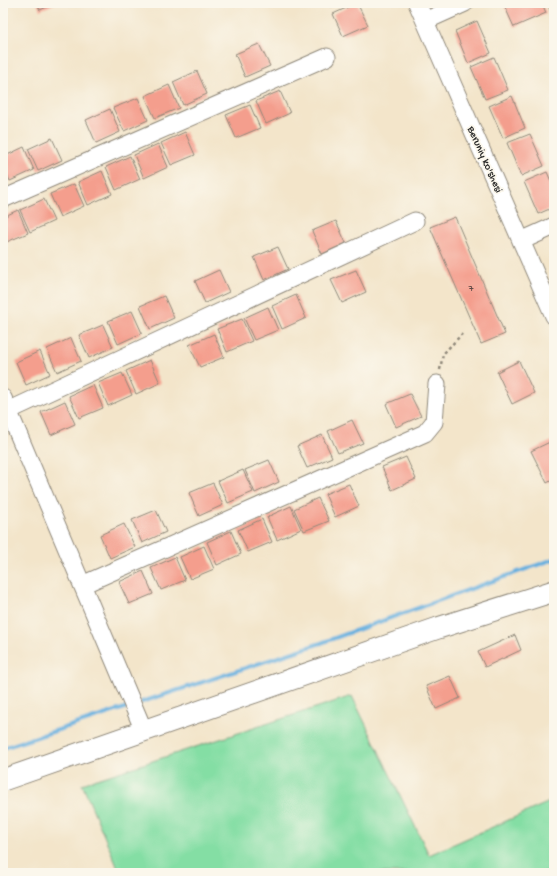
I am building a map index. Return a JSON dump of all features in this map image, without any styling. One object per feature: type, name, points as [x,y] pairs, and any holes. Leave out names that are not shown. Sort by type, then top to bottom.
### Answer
[{"type":"street","name":"Beruniy ko'shesi","points":[[417,3],[554,316]]},
{"type":"street","points":[[425,21],[465,3]]},
{"type":"street","points":[[3,199],[327,57]]},
{"type":"street","points":[[144,731],[6,404],[415,221]]},
{"type":"street","points":[[521,241],[554,226]]},
{"type":"street","points":[[82,585],[425,433],[434,422],[437,384]]},
{"type":"street","points":[[3,780],[438,628],[554,591]]},
{"type":"path","points":[[437,384],[443,354],[462,334]]},
{"type":"green space","points":[[352,696],[429,855],[554,800],[554,873],[120,873],[82,784]]},
{"type":"building","points":[[37,3],[56,3],[40,10]]},
{"type":"building","points":[[330,3],[340,3],[331,7]]},
{"type":"building","points":[[357,3],[368,25],[343,36],[333,14]]},
{"type":"building","points":[[508,3],[542,3],[546,13],[514,27],[504,5]]},
{"type":"building","points":[[547,3],[554,3],[554,19]]},
{"type":"building","points":[[477,21],[491,53],[468,63],[455,31]]},
{"type":"building","points":[[259,44],[270,66],[245,77],[235,54]]},
{"type":"building","points":[[494,57],[508,90],[485,99],[471,67]]},
{"type":"building","points":[[197,71],[207,94],[183,105],[173,82]]},
{"type":"building","points":[[169,85],[179,108],[155,118],[145,96]]},
{"type":"building","points":[[280,91],[290,113],[266,124],[256,101]]},
{"type":"building","points":[[512,96],[525,128],[503,138],[489,106]]},
{"type":"building","points":[[138,98],[148,120],[124,131],[113,108]]},
{"type":"building","points":[[250,105],[260,128],[236,138],[226,115]]},
{"type":"building","points":[[110,109],[120,132],[96,143],[86,120]]},
{"type":"building","points":[[185,132],[195,155],[171,165],[161,143]]},
{"type":"building","points":[[530,134],[544,166],[521,176],[507,143]]},
{"type":"building","points":[[52,138],[62,160],[38,171],[28,149]]},
{"type":"building","points":[[158,144],[168,167],[144,178],[134,155]]},
{"type":"building","points":[[24,147],[34,170],[10,181],[3,165],[3,157]]},
{"type":"building","points":[[130,156],[140,179],[116,190],[106,167]]},
{"type":"building","points":[[102,171],[112,194],[88,205],[78,182]]},
{"type":"building","points":[[547,172],[554,188],[554,207],[538,214],[524,182]]},
{"type":"building","points":[[74,184],[84,206],[60,217],[50,194]]},
{"type":"building","points":[[44,199],[54,221],[30,232],[20,210]]},
{"type":"building","points":[[18,210],[28,233],[4,243],[3,217]]},
{"type":"building","points":[[455,217],[505,334],[481,344],[430,227]]},
{"type":"building","points":[[336,221],[346,243],[322,254],[312,231]]},
{"type":"building","points":[[278,247],[288,269],[264,280],[254,257]]},
{"type":"building","points":[[219,270],[229,292],[205,303],[195,281]]},
{"type":"building","points":[[356,270],[366,292],[342,303],[331,280]]},
{"type":"building","points":[[296,295],[306,318],[282,329],[272,306]]},
{"type":"building","points":[[164,296],[174,318],[150,329],[140,306]]},
{"type":"building","points":[[268,307],[278,330],[254,340],[244,318]]},
{"type":"building","points":[[132,311],[142,333],[118,344],[108,321]]},
{"type":"building","points":[[242,319],[252,341],[227,352],[217,329]]},
{"type":"building","points":[[103,325],[113,347],[89,358],[79,335]]},
{"type":"building","points":[[214,334],[224,357],[200,367],[189,345]]},
{"type":"building","points":[[71,338],[81,361],[57,372],[47,349]]},
{"type":"building","points":[[40,351],[50,374],[26,385],[16,362]]},
{"type":"building","points":[[150,360],[160,383],[136,394],[126,371]]},
{"type":"building","points":[[519,361],[534,393],[512,404],[497,372]]},
{"type":"building","points":[[122,373],[132,395],[108,406],[98,383]]},
{"type":"building","points":[[93,385],[103,408],[79,418],[69,396]]},
{"type":"building","points":[[410,394],[421,416],[396,427],[386,404]]},
{"type":"building","points":[[65,401],[75,424],[51,435],[41,412]]},
{"type":"building","points":[[352,420],[363,443],[338,453],[328,431]]},
{"type":"building","points":[[322,435],[332,457],[307,468],[297,446]]},
{"type":"building","points":[[554,440],[554,479],[547,483],[531,451]]},
{"type":"building","points":[[406,457],[416,479],[392,490],[382,467]]},
{"type":"building","points":[[269,460],[279,482],[255,493],[245,470]]},
{"type":"building","points":[[243,470],[253,492],[228,503],[218,481]]},
{"type":"building","points":[[213,483],[223,505],[199,516],[189,493]]},
{"type":"building","points":[[349,484],[359,506],[335,517],[325,494]]},
{"type":"building","points":[[318,498],[329,521],[304,531],[294,509]]},
{"type":"building","points":[[291,506],[301,529],[277,540],[267,517]]},
{"type":"building","points":[[156,510],[166,532],[142,543],[132,520]]},
{"type":"building","points":[[262,519],[272,542],[248,552],[238,530]]},
{"type":"building","points":[[124,524],[135,547],[110,558],[100,535]]},
{"type":"building","points":[[231,531],[241,554],[217,565],[207,542]]},
{"type":"building","points":[[204,546],[214,569],[190,579],[180,557]]},
{"type":"building","points":[[175,557],[185,580],[161,590],[151,568]]},
{"type":"building","points":[[143,571],[153,594],[129,604],[119,582]]},
{"type":"building","points":[[515,635],[521,650],[485,667],[478,652]]},
{"type":"building","points":[[450,676],[460,698],[436,709],[426,686]]},
{"type":"waterway","points":[[142,702],[321,643],[554,559]]},
{"type":"waterway","points":[[3,748],[125,708]]}]
